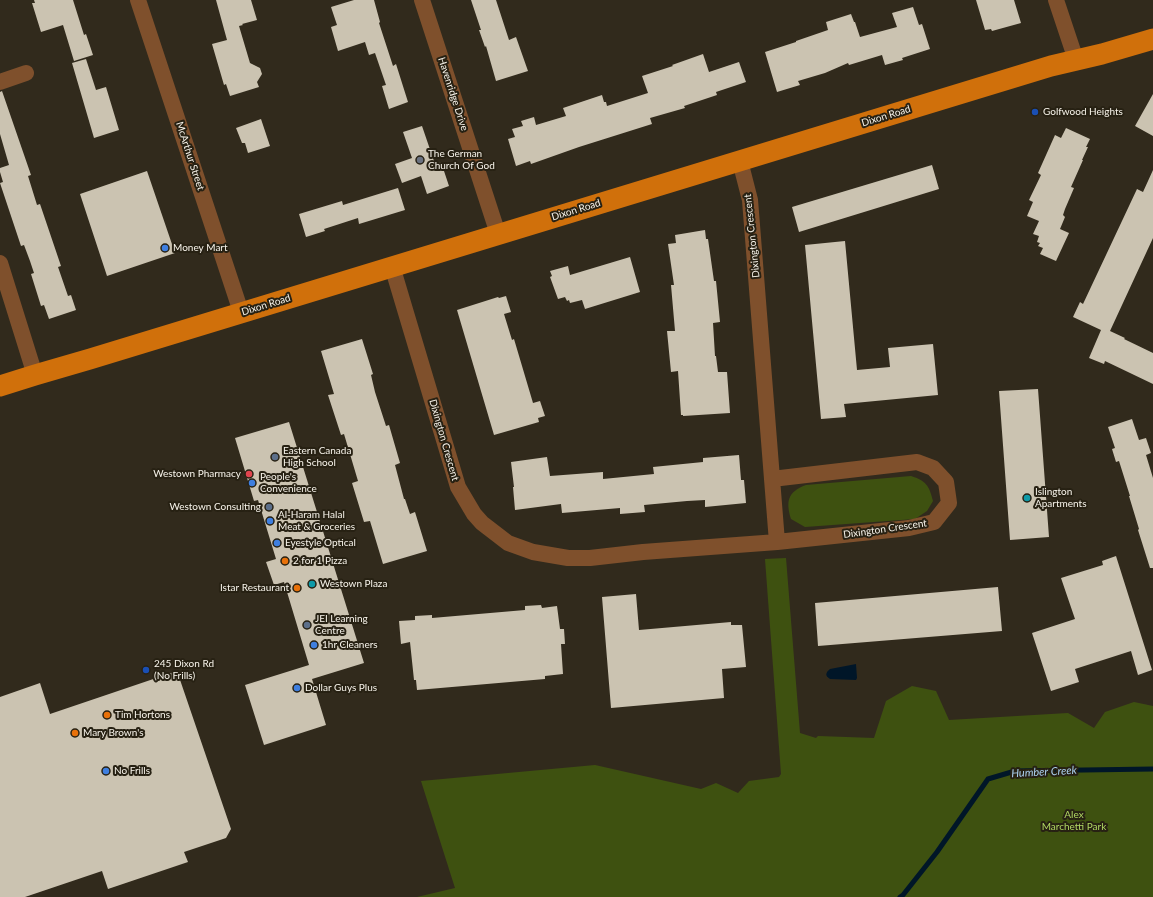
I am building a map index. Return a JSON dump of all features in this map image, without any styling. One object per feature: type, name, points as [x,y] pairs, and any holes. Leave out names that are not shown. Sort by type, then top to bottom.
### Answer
[{"type":"main road","name":"Dixon Road","points":[[0,386],[1051,66],[1102,54],[1153,39]]},
{"type":"street","name":"McArthur Street","points":[[138,0],[241,312]]},
{"type":"street","name":"Havenridge Drive","points":[[422,0],[498,234]]},
{"type":"street","points":[[1056,0],[1076,60]]},
{"type":"street","points":[[0,82],[26,73]]},
{"type":"street","name":"Dixington Crescent","points":[[740,161],[750,200],[777,542]]},
{"type":"street","points":[[0,263],[35,375]]},
{"type":"street","name":"Dixington Crescent","points":[[392,266],[458,487],[474,514],[493,532],[508,543],[533,552],[568,558],[590,558],[643,552],[777,542],[909,528],[934,522],[949,503],[946,482],[933,468],[917,462],[772,479]]},
{"type":"green space","points":[[911,476],[926,484],[933,501],[927,511],[915,519],[805,527],[791,519],[789,508],[790,498],[795,491],[806,485]]},
{"type":"green space","name":"Alex Marchetti Park","points":[[786,558],[800,733],[816,738],[818,736],[874,738],[886,701],[912,686],[936,691],[949,720],[1068,713],[1094,728],[1105,712],[1134,702],[1153,706],[1153,897],[417,897],[455,888],[421,781],[595,765],[701,789],[716,783],[738,793],[749,781],[779,777],[781,774],[765,559]]},
{"type":"water","points":[[856,664],[856,680],[830,679],[826,676],[826,673],[830,669]]},
{"type":"building","points":[[34,0],[73,0],[84,35],[86,34],[93,55],[74,61],[63,25],[41,32],[32,3],[35,3]]},
{"type":"building","points":[[216,0],[251,0],[257,20],[239,26],[250,63],[260,68],[262,74],[257,82],[259,87],[230,96],[226,84],[224,85],[212,44],[227,40]]},
{"type":"building","points":[[354,0],[374,0],[379,23],[393,66],[396,64],[408,102],[389,109],[382,86],[386,85],[375,53],[369,55],[365,42],[338,51],[331,27],[337,25],[331,7]]},
{"type":"building","points":[[471,0],[496,0],[509,40],[516,37],[528,71],[496,81],[486,46],[485,47],[479,30],[481,30]]},
{"type":"building","points":[[976,0],[1014,0],[1021,23],[992,31],[991,29],[985,30]]},
{"type":"building","points":[[913,7],[919,25],[922,24],[930,49],[902,58],[903,60],[885,65],[882,55],[849,65],[848,63],[825,73],[798,81],[800,85],[777,92],[765,52],[828,30],[826,22],[851,14],[860,37],[897,27],[892,13]]},
{"type":"building","points":[[703,54],[709,72],[739,62],[746,82],[716,92],[717,95],[684,106],[685,108],[650,118],[652,124],[531,164],[530,161],[516,166],[508,139],[515,137],[512,129],[523,126],[521,121],[534,117],[536,125],[566,116],[563,108],[602,95],[607,106],[648,93],[642,76]]},
{"type":"building","points":[[86,59],[96,90],[106,87],[119,130],[94,138],[72,63]]},
{"type":"building","points":[[2,91],[31,175],[28,176],[37,205],[40,204],[61,266],[58,267],[68,296],[71,295],[76,310],[49,319],[44,305],[41,306],[31,274],[34,273],[30,261],[24,245],[21,246],[0,183],[3,182],[0,168],[9,165],[0,134],[0,92]]},
{"type":"building","points":[[1153,94],[1153,136],[1135,126]]},
{"type":"building","points":[[261,119],[270,146],[248,153],[245,143],[242,143],[236,128]]},
{"type":"building","name":"The German Church Of God","points":[[422,126],[435,164],[441,162],[449,186],[427,194],[421,176],[402,183],[395,164],[412,158],[403,132]]},
{"type":"building","points":[[1066,128],[1090,139],[1086,147],[1088,147],[1083,160],[1071,187],[1074,188],[1063,215],[1065,217],[1060,229],[1069,233],[1056,261],[1040,254],[1043,248],[1038,246],[1040,243],[1037,242],[1039,236],[1033,234],[1039,221],[1027,216],[1033,202],[1029,200],[1041,175],[1038,173],[1055,135],[1061,138]]},
{"type":"building","points":[[932,165],[939,189],[799,232],[792,207]]},
{"type":"building","points":[[1153,170],[1153,238],[1110,331],[1153,353],[1153,384],[1105,361],[1104,364],[1089,358],[1101,330],[1073,317],[1080,302],[1083,304],[1137,189],[1143,192]]},
{"type":"building","points":[[147,171],[175,253],[107,276],[80,194]]},
{"type":"building","points":[[398,188],[405,210],[359,224],[358,218],[324,229],[325,231],[306,237],[299,214],[342,201],[343,205]]},
{"type":"building","points":[[705,230],[706,239],[708,239],[714,281],[716,281],[720,322],[713,323],[715,356],[718,372],[727,372],[730,413],[683,416],[681,415],[678,371],[671,372],[667,331],[675,331],[671,285],[674,285],[668,244],[676,243],[675,235]]},
{"type":"building","points":[[845,241],[857,370],[890,367],[888,348],[933,344],[938,395],[844,404],[846,417],[821,419],[805,245]]},
{"type":"building","points":[[630,257],[640,292],[585,309],[582,300],[570,303],[565,297],[558,299],[550,277],[552,276],[550,271],[568,266],[570,275]]},
{"type":"building","points":[[506,296],[511,312],[504,314],[512,340],[514,339],[533,403],[540,401],[545,416],[538,418],[539,422],[494,435],[457,310],[498,297]]},
{"type":"building","points":[[362,339],[373,374],[371,375],[375,392],[386,426],[389,425],[400,463],[395,465],[404,499],[410,514],[415,512],[427,551],[383,564],[370,521],[364,522],[352,483],[358,481],[344,434],[341,435],[328,395],[334,394],[321,351]]},
{"type":"building","name":"Islington Apartments","points":[[1038,389],[1049,537],[1010,540],[999,391]]},
{"type":"building","points":[[1132,419],[1139,440],[1146,438],[1151,453],[1146,455],[1153,478],[1153,568],[1150,568],[1119,461],[1116,462],[1112,449],[1115,448],[1108,427]]},
{"type":"building","name":"Westown Plaza","points":[[289,422],[364,663],[312,679],[326,725],[264,745],[245,685],[309,665],[284,582],[274,585],[266,562],[276,559],[258,500],[254,501],[235,438]]},
{"type":"building","points":[[739,455],[741,480],[744,480],[746,503],[705,507],[705,500],[687,501],[644,505],[645,512],[620,514],[620,508],[562,513],[561,504],[515,510],[511,462],[547,457],[550,476],[603,472],[603,479],[654,474],[653,467],[703,462],[703,458]]},
{"type":"building","points":[[1116,556],[1152,670],[1138,675],[1131,651],[1075,669],[1079,682],[1051,691],[1032,633],[1075,619],[1061,578],[1103,565],[1102,561]]},
{"type":"building","points":[[998,587],[1002,631],[818,646],[815,603]]},
{"type":"building","points":[[636,594],[639,630],[731,622],[731,625],[742,625],[746,667],[722,669],[724,698],[611,708],[602,597]]},
{"type":"building","points":[[541,605],[542,608],[557,606],[560,629],[564,629],[565,644],[561,644],[563,674],[545,676],[545,679],[417,690],[416,680],[414,680],[410,642],[401,644],[399,621],[415,620],[415,616],[432,615],[432,618],[525,610],[525,606]]},
{"type":"building","name":"No Frills","points":[[177,671],[231,829],[226,838],[184,852],[188,862],[108,889],[102,871],[25,897],[0,897],[0,697],[40,683],[50,714]]},
{"type":"waterway","name":"Humber Creek","points":[[900,897],[937,852],[988,779],[1015,771],[1153,769]]},
{"type":"place","name":"Golfwood Heights","points":[[1035,112]]},
{"type":"place","name":"The German Church Of God","points":[[420,160]]},
{"type":"place","name":"Money Mart","points":[[165,248]]},
{"type":"place","name":"Eastern Canada High School","points":[[275,457]]},
{"type":"place","name":"Westown Pharmacy","points":[[249,474]]},
{"type":"place","name":"People's Convenience","points":[[252,483]]},
{"type":"place","name":"Islington Apartments","points":[[1027,498]]},
{"type":"place","name":"Westown Consulting","points":[[269,507]]},
{"type":"place","name":"Al-Haram Halal Meat & Groceries","points":[[270,521]]},
{"type":"place","name":"Eyestyle Optical","points":[[277,543]]},
{"type":"place","name":"2 for 1 Pizza","points":[[285,561]]},
{"type":"place","name":"Westown Plaza","points":[[312,584]]},
{"type":"place","name":"Istar Restaurant","points":[[297,588]]},
{"type":"place","name":"JEI Learning Centre","points":[[307,625]]},
{"type":"place","name":"1hr Cleaners","points":[[314,645]]},
{"type":"place","name":"245 Dixon Rd (No Frills)","points":[[146,670]]},
{"type":"place","name":"Dollar Guys Plus","points":[[297,688]]},
{"type":"place","name":"Tim Hortons","points":[[107,715]]},
{"type":"place","name":"Mary Brown's","points":[[75,733]]},
{"type":"place","name":"No Frills","points":[[106,771]]}]
